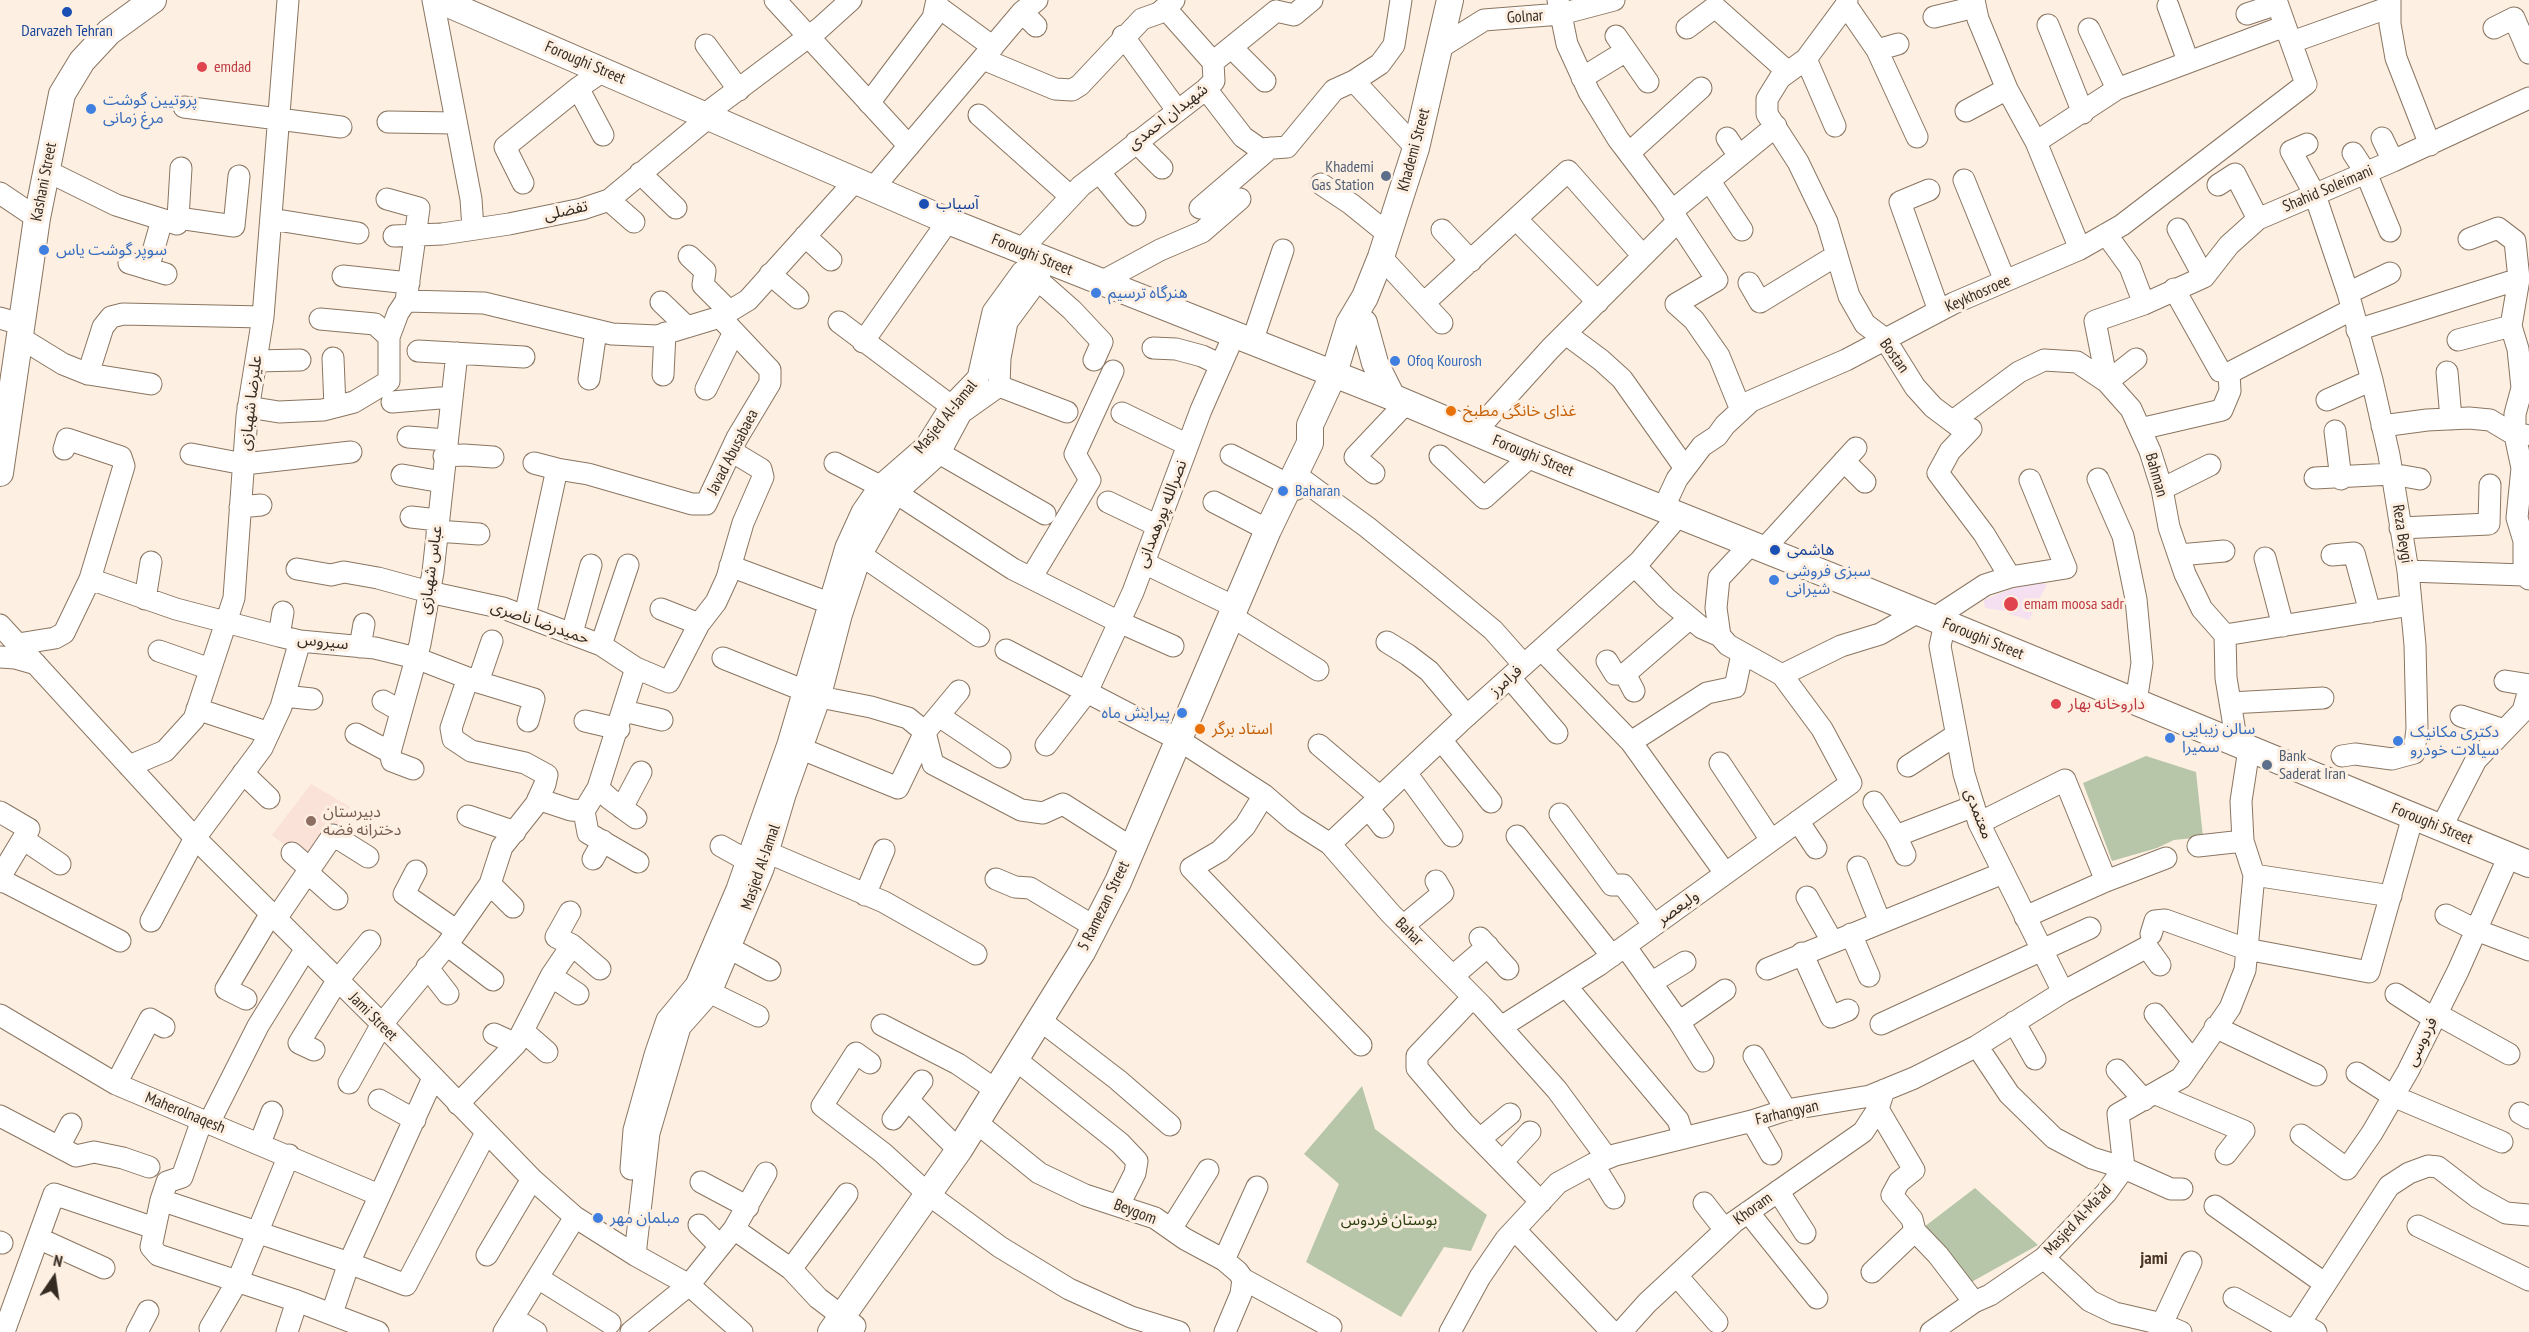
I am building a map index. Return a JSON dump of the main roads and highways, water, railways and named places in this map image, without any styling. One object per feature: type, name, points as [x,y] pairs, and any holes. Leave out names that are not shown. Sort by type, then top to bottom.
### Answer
[{"type":"main road","name":"Kashani Street","points":[[0,473],[13,327],[62,94],[82,61],[109,32],[153,0]]},
{"type":"main road","name":"Foroughi Street","points":[[439,0],[1021,250],[1041,270],[1101,282],[1339,375],[1531,456],[1932,618],[2519,860]]},
{"type":"main road","name":"Khademi Street","points":[[1339,375],[1416,148],[1450,0]]},
{"type":"main road","points":[[1293,357],[1306,356],[1330,346],[1356,324],[1375,363],[1399,400]]},
{"type":"main road","points":[[1293,357],[1309,378],[1316,414]]},
{"type":"main road","name":"5 Ramezan Street","points":[[839,1328],[959,1150],[1082,952],[1132,848],[1268,530],[1294,483],[1310,442],[1310,425],[1339,375]]},
{"type":"main road","name":"5 Ramezan Street","points":[[1310,442],[1323,430],[1339,375]]},
{"type":"place","name":"Darvazeh Tehran","points":[[67,12]]},
{"type":"place","name":"emdad","points":[[202,67]]},
{"type":"place","name":"پروتیین گوشت مرغ زمانی","points":[[91,109]]},
{"type":"place","name":"Khademi Gas Station","points":[[1386,176]]},
{"type":"place","name":"آسیاب","points":[[924,204]]},
{"type":"place","name":"سوپر گوشت یاس","points":[[44,250]]},
{"type":"place","name":"هنرگاه ترسیم","points":[[1096,293]]},
{"type":"place","name":"Ofoq Kourosh","points":[[1395,361]]},
{"type":"place","name":"غذای خانگی مطبخ","points":[[1451,411]]},
{"type":"place","name":"Baharan","points":[[1283,491]]},
{"type":"place","name":"هاشمی","points":[[1775,550]]},
{"type":"place","name":"سبزی فروشی شیرانی","points":[[1774,580]]},
{"type":"place","name":"emam moosa sadr","points":[[2011,604]]},
{"type":"place","name":"داروخانه بهار","points":[[2056,704]]},
{"type":"place","name":"پیرایش ماه","points":[[1182,713]]},
{"type":"place","name":"استاد برگر","points":[[1200,729]]},
{"type":"place","name":"سالن زیبایی سمیرا","points":[[2170,738]]},
{"type":"place","name":"دکتری مکانیک سیالات خودرو","points":[[2398,741]]},
{"type":"place","name":"Bank Saderat Iran","points":[[2267,765]]},
{"type":"place","name":"دبیرستان دخترانه فضه","points":[[311,821]]},
{"type":"place","name":"مبلمان مهر","points":[[598,1218]]},
{"type":"district","name":"jami","points":[[2154,1259]]},
{"type":"park label","name":"بوستان فردوس","points":[[1389,1220]]}]
